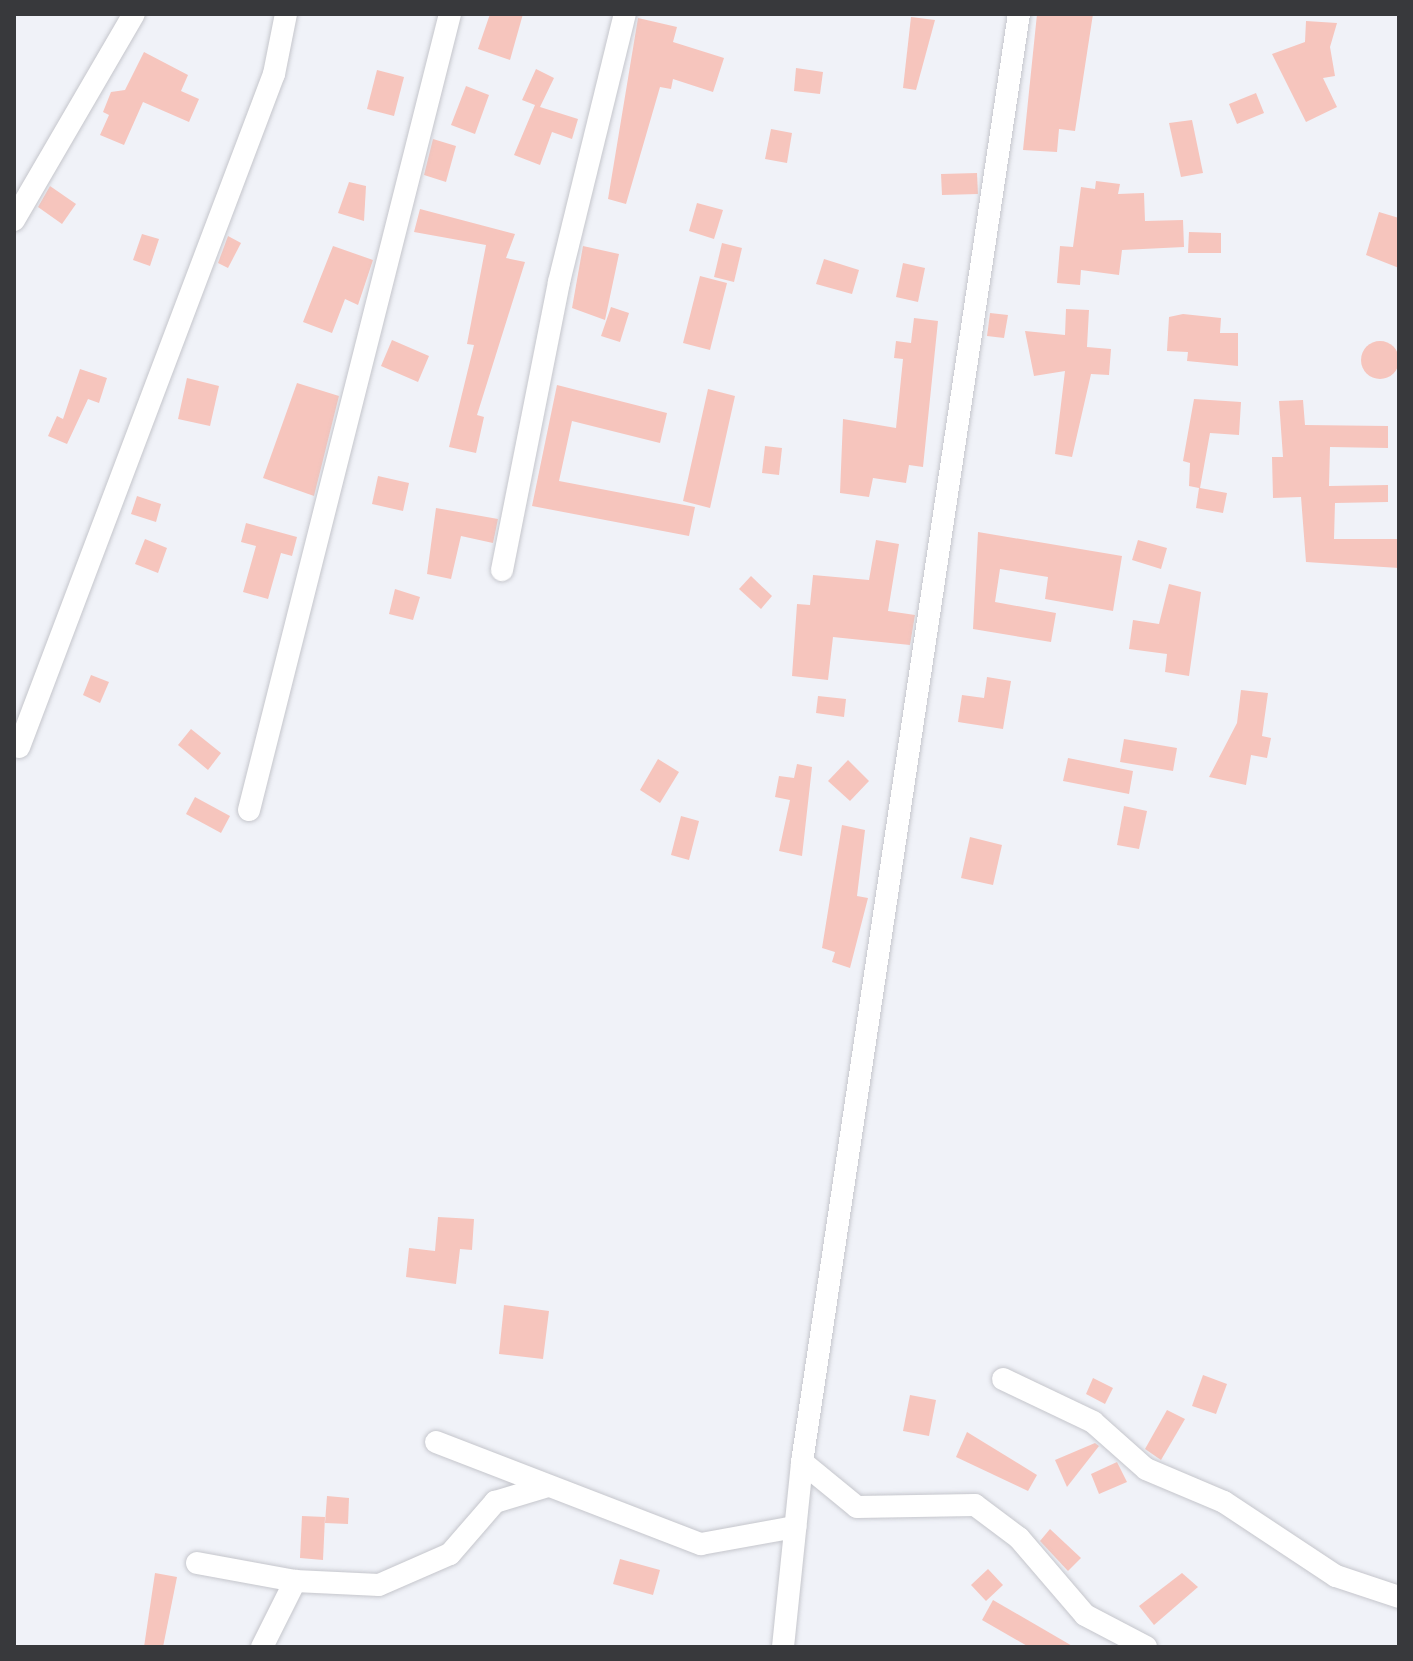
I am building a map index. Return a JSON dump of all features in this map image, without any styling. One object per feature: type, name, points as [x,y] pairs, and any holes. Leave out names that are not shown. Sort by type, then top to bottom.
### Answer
[{"type":"street","points":[[14,220],[134,14]]},
{"type":"street","points":[[19,747],[274,74],[286,14]]},
{"type":"street","points":[[249,810],[450,14]]},
{"type":"street","points":[[502,570],[559,282],[625,14]]},
{"type":"street","points":[[783,1647],[802,1462],[1019,14]]},
{"type":"street","points":[[1003,1379],[1081,1414],[1146,1469],[1224,1502],[1336,1576],[1399,1597]]},
{"type":"street","points":[[436,1442],[545,1487],[701,1544],[795,1527]]},
{"type":"street","points":[[802,1462],[857,1507],[975,1505],[1019,1538],[1085,1615],[1146,1647]]},
{"type":"street","points":[[197,1563],[295,1581],[379,1585],[413,1573],[450,1554],[495,1502],[545,1487]]},
{"type":"street","points":[[262,1647],[295,1581]]},
{"type":"building","points":[[490,14],[523,14],[510,60],[478,49]]},
{"type":"building","points":[[1037,14],[1093,14],[1075,131],[1059,129],[1057,152],[1023,150]]},
{"type":"building","points":[[911,17],[935,20],[916,90],[903,88]]},
{"type":"building","points":[[638,18],[677,27],[673,42],[724,58],[713,92],[673,79],[671,89],[660,87],[626,204],[608,199]]},
{"type":"building","points":[[1306,21],[1337,23],[1330,47],[1335,76],[1323,78],[1337,107],[1306,122],[1272,54],[1305,42]]},
{"type":"building","points":[[144,52],[188,75],[181,91],[199,99],[189,122],[143,102],[124,145],[100,135],[109,115],[103,112],[111,92],[125,90]]},
{"type":"building","points":[[796,68],[823,72],[820,94],[794,91]]},
{"type":"building","points":[[536,69],[554,78],[540,107],[578,119],[572,139],[552,132],[540,165],[514,155],[535,105],[522,100]]},
{"type":"building","points":[[377,70],[404,77],[394,116],[367,109]]},
{"type":"building","points":[[466,86],[489,95],[475,134],[451,125]]},
{"type":"building","points":[[1256,93],[1264,113],[1237,124],[1229,104]]},
{"type":"building","points":[[1192,120],[1203,173],[1181,177],[1169,123]]},
{"type":"building","points":[[771,129],[792,133],[787,163],[765,159]]},
{"type":"building","points":[[433,139],[456,146],[446,182],[424,175]]},
{"type":"building","points":[[977,173],[978,194],[942,195],[941,174]]},
{"type":"building","points":[[1096,181],[1120,184],[1118,194],[1144,193],[1145,221],[1183,220],[1184,247],[1122,250],[1119,275],[1081,270],[1080,285],[1057,283],[1060,246],[1073,247],[1081,187],[1095,189]]},
{"type":"building","points":[[349,182],[366,186],[364,221],[338,213]]},
{"type":"building","points":[[50,186],[76,204],[62,224],[38,207]]},
{"type":"building","points":[[697,203],[723,210],[714,239],[689,231]]},
{"type":"building","points":[[420,209],[515,234],[506,258],[525,262],[477,415],[484,417],[476,453],[449,447],[474,345],[467,344],[486,245],[414,232]]},
{"type":"building","points":[[1379,212],[1399,218],[1399,268],[1366,255]]},
{"type":"building","points":[[1189,232],[1221,233],[1221,253],[1188,253]]},
{"type":"building","points":[[142,234],[159,239],[150,266],[133,260]]},
{"type":"building","points":[[228,236],[241,243],[228,268],[218,263]]},
{"type":"building","points":[[722,243],[742,248],[734,282],[714,277]]},
{"type":"building","points":[[333,246],[373,260],[358,305],[345,299],[332,333],[303,322]]},
{"type":"building","points":[[583,246],[619,254],[605,320],[572,308]]},
{"type":"building","points":[[824,259],[859,270],[852,294],[816,284]]},
{"type":"building","points":[[903,263],[925,268],[918,302],[896,297]]},
{"type":"building","points":[[700,276],[727,283],[710,350],[683,343]]},
{"type":"building","points":[[611,307],[629,313],[620,342],[601,336]]},
{"type":"building","points":[[1066,309],[1089,310],[1087,347],[1111,349],[1109,375],[1091,374],[1072,457],[1055,454],[1065,371],[1034,376],[1025,331],[1065,335]]},
{"type":"building","points":[[990,313],[1008,315],[1004,338],[987,336]]},
{"type":"building","points":[[1183,314],[1221,318],[1220,333],[1238,333],[1238,366],[1187,361],[1188,352],[1167,351],[1169,317]]},
{"type":"building","points":[[914,318],[938,321],[923,467],[909,465],[906,483],[873,478],[869,497],[840,493],[843,419],[896,428],[903,359],[894,358],[896,341],[911,343]]},
{"type":"building","points":[[392,340],[429,356],[418,382],[381,366]]},
{"type":"building","points":[[1380,341],[1393,347],[1399,360],[1393,373],[1380,379],[1367,373],[1361,360],[1367,347]]},
{"type":"building","points":[[80,369],[107,378],[99,403],[88,399],[67,444],[48,436],[57,416],[63,419]]},
{"type":"building","points":[[187,378],[219,386],[210,426],[178,419]]},
{"type":"building","points":[[297,383],[339,396],[314,496],[263,478]]},
{"type":"building","points":[[557,385],[667,413],[660,443],[572,421],[559,481],[695,507],[689,536],[532,506]]},
{"type":"building","points":[[708,389],[735,396],[710,508],[683,501]]},
{"type":"building","points":[[1194,399],[1241,402],[1239,435],[1210,433],[1200,488],[1227,493],[1223,513],[1196,508],[1199,488],[1189,486],[1190,463],[1183,461]]},
{"type":"building","points":[[1303,400],[1305,425],[1388,426],[1388,448],[1330,447],[1329,486],[1388,485],[1388,502],[1335,503],[1334,539],[1399,539],[1399,568],[1306,562],[1301,497],[1273,498],[1272,457],[1283,457],[1279,401]]},
{"type":"building","points":[[765,446],[782,448],[779,475],[762,473]]},
{"type":"building","points":[[378,476],[409,483],[403,511],[372,504]]},
{"type":"building","points":[[137,496],[161,504],[156,522],[131,514]]},
{"type":"building","points":[[436,508],[498,519],[493,543],[461,536],[451,579],[427,574]]},
{"type":"building","points":[[246,523],[297,537],[292,556],[281,553],[268,599],[243,592],[256,546],[241,542]]},
{"type":"building","points":[[978,532],[1122,556],[1113,611],[1045,599],[1048,577],[1000,569],[995,602],[1056,613],[1051,642],[973,629]]},
{"type":"building","points":[[145,539],[167,548],[158,573],[135,564]]},
{"type":"building","points":[[876,540],[899,544],[888,611],[915,615],[910,645],[833,637],[828,680],[792,676],[797,604],[810,605],[813,575],[869,580]]},
{"type":"building","points":[[1138,540],[1167,548],[1161,569],[1132,560]]},
{"type":"building","points":[[751,576],[772,596],[761,609],[739,589]]},
{"type":"building","points":[[1169,584],[1201,592],[1189,676],[1165,672],[1167,654],[1129,649],[1133,620],[1159,624]]},
{"type":"building","points":[[395,589],[420,597],[413,620],[389,614]]},
{"type":"building","points":[[91,675],[109,682],[100,703],[83,695]]},
{"type":"building","points":[[987,677],[1011,681],[1003,729],[958,722],[962,695],[984,698]]},
{"type":"building","points":[[1241,690],[1268,693],[1262,736],[1271,738],[1267,758],[1251,755],[1246,785],[1209,777],[1237,723]]},
{"type":"building","points":[[818,696],[846,699],[844,717],[816,713]]},
{"type":"building","points":[[191,729],[221,753],[208,770],[178,745]]},
{"type":"building","points":[[1124,739],[1177,748],[1173,771],[1120,762]]},
{"type":"building","points":[[1068,758],[1133,771],[1129,794],[1063,781]]},
{"type":"building","points":[[658,759],[679,772],[660,803],[640,790]]},
{"type":"building","points":[[848,760],[869,781],[850,801],[828,781]]},
{"type":"building","points":[[797,764],[812,767],[802,856],[779,851],[790,800],[775,797],[779,776],[794,778]]},
{"type":"building","points":[[195,797],[230,816],[221,833],[186,814]]},
{"type":"building","points":[[1124,806],[1147,811],[1139,849],[1117,845]]},
{"type":"building","points":[[681,816],[699,821],[689,860],[671,855]]},
{"type":"building","points":[[842,825],[865,830],[857,896],[868,898],[850,968],[832,962],[835,952],[822,948]]},
{"type":"building","points":[[970,837],[1002,845],[993,885],[961,878]]},
{"type":"building","points":[[438,1217],[474,1219],[472,1250],[460,1249],[456,1284],[406,1277],[409,1248],[435,1251]]},
{"type":"building","points":[[504,1305],[549,1311],[543,1359],[499,1354]]},
{"type":"building","points":[[1203,1375],[1227,1384],[1216,1414],[1192,1406]]},
{"type":"building","points":[[1093,1378],[1113,1388],[1105,1404],[1086,1394]]},
{"type":"building","points":[[910,1395],[936,1400],[929,1436],[903,1431]]},
{"type":"building","points":[[1167,1410],[1185,1419],[1161,1460],[1145,1449]]},
{"type":"building","points":[[967,1432],[1037,1475],[1028,1491],[956,1457]]},
{"type":"building","points":[[1095,1443],[1099,1446],[1067,1487],[1055,1460]]},
{"type":"building","points":[[1117,1462],[1127,1482],[1099,1494],[1091,1474]]},
{"type":"building","points":[[327,1496],[349,1498],[348,1524],[325,1523]]},
{"type":"building","points":[[302,1516],[325,1517],[323,1560],[300,1558]]},
{"type":"building","points":[[1050,1529],[1081,1558],[1068,1571],[1040,1541]]},
{"type":"building","points":[[620,1559],[660,1570],[653,1595],[613,1584]]},
{"type":"building","points":[[988,1569],[1003,1585],[986,1601],[971,1585]]},
{"type":"building","points":[[155,1573],[177,1577],[163,1647],[144,1647]]},
{"type":"building","points":[[1182,1573],[1198,1587],[1154,1625],[1139,1606]]},
{"type":"building","points":[[993,1600],[1074,1647],[1029,1647],[982,1620]]}]
